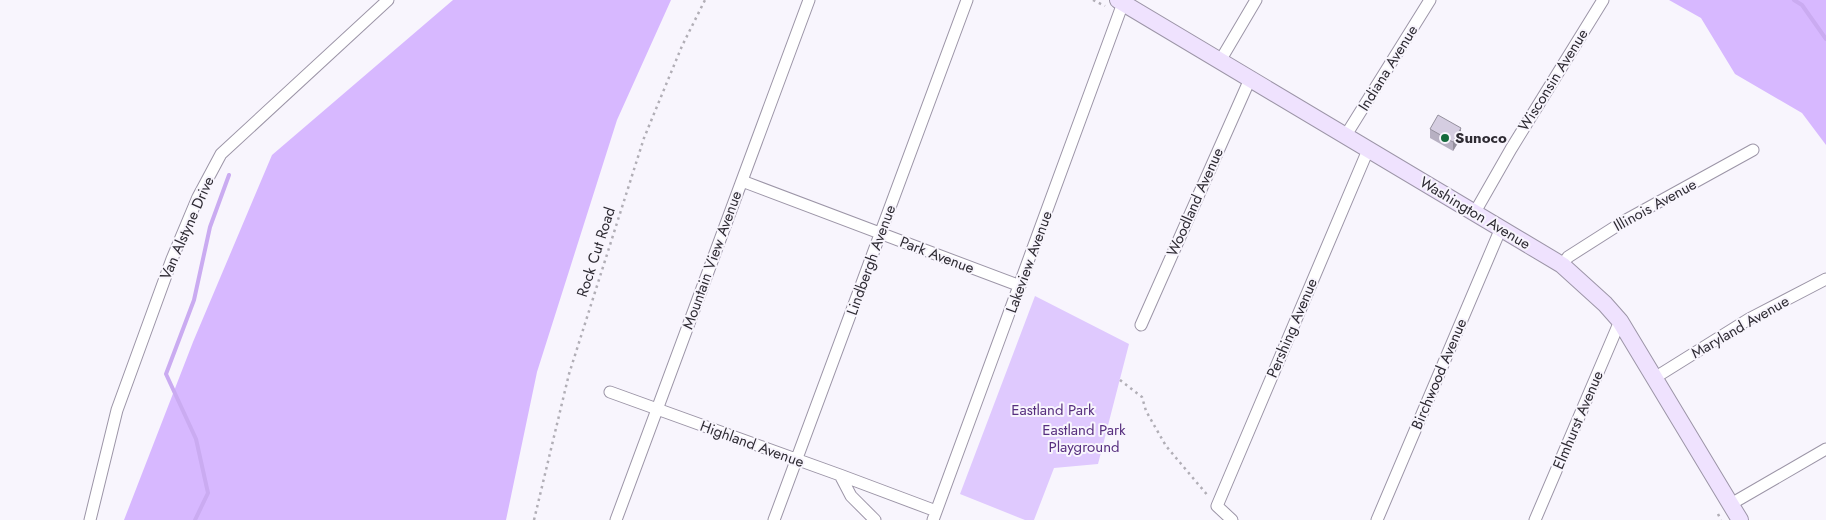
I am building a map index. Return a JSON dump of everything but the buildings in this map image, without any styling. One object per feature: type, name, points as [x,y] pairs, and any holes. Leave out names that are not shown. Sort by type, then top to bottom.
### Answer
[{"type":"street","name":"Van Alstyne Drive","points":[[90,520],[96,490],[124,392],[172,258],[198,197],[221,154],[388,0]]},
{"type":"street","name":"Mountain View Avenue","points":[[616,520],[809,0]]},
{"type":"street","name":"Lindbergh Avenue","points":[[774,520],[967,0]]},
{"type":"street","points":[[1220,61],[1256,0]]},
{"type":"street","name":"Indiana Avenue","points":[[1346,136],[1430,0]]},
{"type":"street","name":"Wisconsin Avenue","points":[[1475,212],[1511,149],[1603,0]]},
{"type":"street","name":"Washington Avenue","points":[[1120,6],[1220,61],[1475,212],[1562,266],[1605,304],[1620,321],[1656,377],[1740,520]]},
{"type":"street","name":"Lakeview Avenue","points":[[934,516],[1020,286],[1120,6]]},
{"type":"street","name":"Woodland Avenue","points":[[1141,325],[1250,79]]},
{"type":"street","name":"Pershing Avenue","points":[[1217,506],[1368,150]]},
{"type":"street","name":"Illinois Avenue","points":[[1562,266],[1568,257],[1626,220],[1753,150]]},
{"type":"street","name":"Park Avenue","points":[[742,181],[1020,286]]},
{"type":"street","name":"Birchwood Avenue","points":[[1377,520],[1501,228]]},
{"type":"street","name":"Maryland Avenue","points":[[1656,377],[1749,319],[1826,279]]},
{"type":"street","name":"Elmhurst Avenue","points":[[1535,520],[1620,321]]},
{"type":"street","name":"Highland Avenue","points":[[610,392],[840,475],[934,516]]},
{"type":"street","points":[[1731,504],[1826,449]]},
{"type":"street","points":[[840,475],[851,496],[875,520]]},
{"type":"street","points":[[1217,506],[1232,520]]},
{"type":"path","name":"Rock Cut Road","points":[[534,520],[569,374],[641,148],[682,46],[705,0]]},
{"type":"path","points":[[1093,0],[1120,6]]},
{"type":"path","points":[[1120,380],[1142,397],[1146,411],[1166,446],[1217,506]]},
{"type":"path","points":[[1716,512],[1721,520]]},
{"type":"green space","name":"Eastland Park","points":[[1035,296],[1129,344],[1098,464],[1054,468],[1034,520],[1025,520],[960,494]]},
{"type":"shaded area","points":[[453,0],[671,0],[617,120],[537,372],[506,520],[124,520],[193,342],[272,155]]},
{"type":"shaded area","points":[[1669,0],[1826,0],[1826,145],[1802,113],[1735,74],[1701,18]]},
{"type":"waterway","points":[[1794,0],[1802,5],[1826,39]]},
{"type":"waterway","points":[[195,520],[208,493],[196,439],[166,374],[194,300],[210,227],[229,175]]},
{"type":"place","name":"Sunoco","points":[[1445,138]]},
{"type":"park label","name":"Eastland Park Playground","points":[[1084,438]]}]
